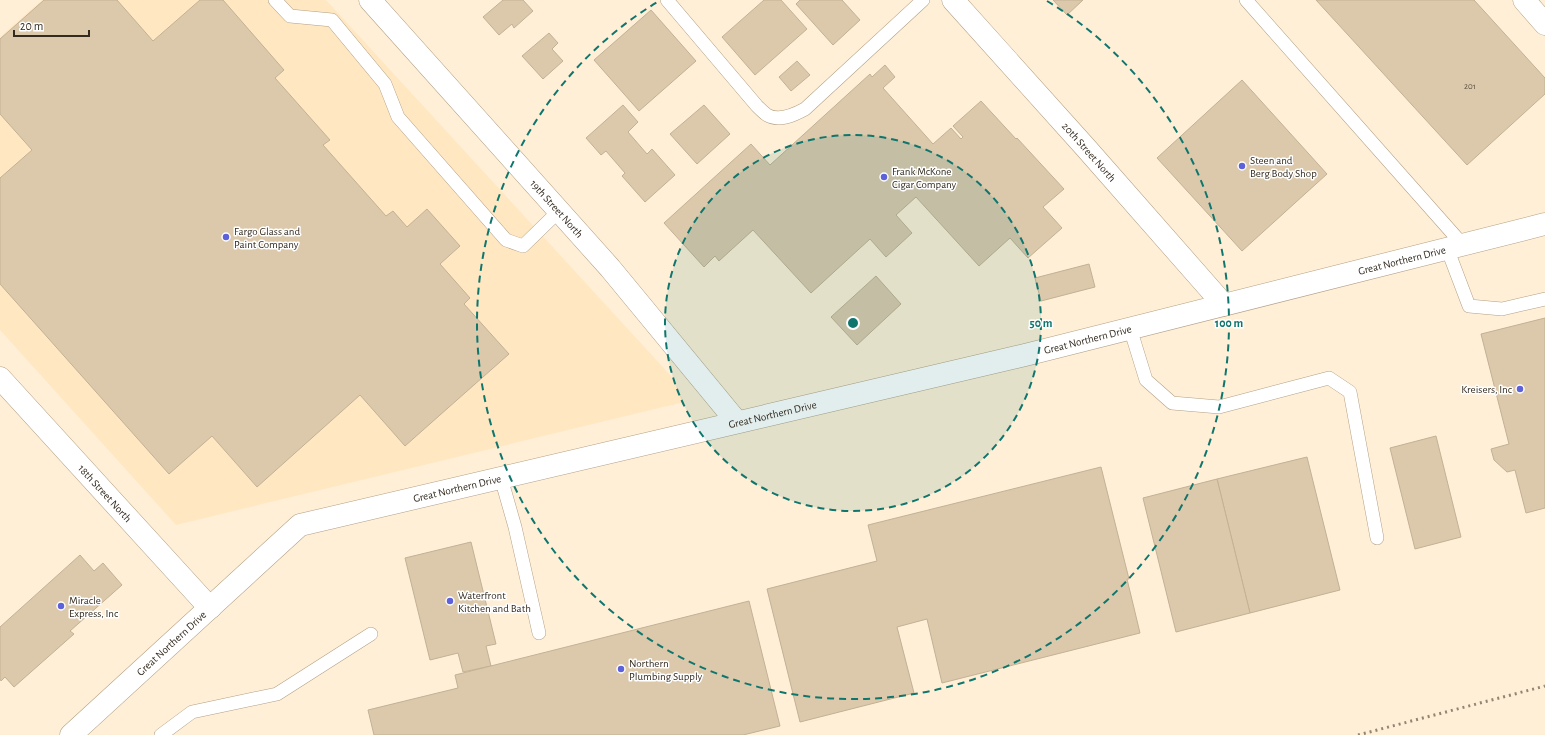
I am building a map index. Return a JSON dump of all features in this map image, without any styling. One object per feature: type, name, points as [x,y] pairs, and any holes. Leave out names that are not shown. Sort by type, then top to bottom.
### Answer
[{"type":"street","name":"19th Street North","points":[[370,0],[610,268],[738,422]]},
{"type":"street","name":"20th Street North","points":[[953,0],[1224,305]]},
{"type":"street","points":[[1524,0],[1545,24]]},
{"type":"street","name":"Great Northern Drive","points":[[71,735],[300,525],[1025,355],[1545,224]]},
{"type":"street","name":"18th Street North","points":[[0,378],[210,608]]},
{"type":"lane","points":[[275,0],[290,16],[332,20],[385,84],[398,117],[506,240],[523,246],[559,211]]},
{"type":"lane","points":[[667,0],[757,106],[768,116],[783,118],[795,115],[804,109],[923,0]]},
{"type":"lane","points":[[1246,0],[1455,247],[1469,306],[1502,309],[1545,299]]},
{"type":"lane","points":[[1130,328],[1146,380],[1172,403],[1219,407],[1329,378],[1350,392],[1377,538]]},
{"type":"lane","points":[[501,478],[515,527],[539,633]]},
{"type":"lane","points":[[161,735],[192,712],[277,694],[371,634]]},
{"type":"shaded area","name":"Fargo Glass and Paint Company","points":[[42,0],[326,0],[671,376],[684,402],[176,525],[0,330],[0,37]]},
{"type":"building","name":"Fargo Glass and Paint Company","points":[[44,0],[117,0],[153,41],[200,0],[223,0],[284,70],[275,78],[330,140],[323,145],[386,216],[393,211],[407,227],[427,209],[460,246],[440,264],[470,298],[464,304],[509,354],[405,446],[360,395],[257,487],[212,436],[169,474],[0,284],[0,178],[32,150],[0,114],[0,39]]},
{"type":"building","points":[[503,0],[523,0],[533,11],[514,28],[512,24],[499,35],[483,17]]},
{"type":"building","points":[[764,0],[781,0],[807,29],[755,75],[722,37]]},
{"type":"building","points":[[800,0],[842,0],[860,20],[833,45],[796,4]]},
{"type":"building","points":[[1053,0],[1083,0],[1067,15]]},
{"type":"building","points":[[1316,0],[1474,0],[1545,78],[1545,94],[1467,165]]},
{"type":"building","points":[[651,10],[696,61],[639,111],[594,60]]},
{"type":"building","points":[[549,33],[558,43],[552,49],[563,61],[543,79],[522,56]]},
{"type":"building","points":[[797,61],[810,75],[791,91],[779,77]]},
{"type":"building","name":"Frank McKone Cigar Company","points":[[885,65],[895,77],[883,88],[933,144],[951,128],[961,139],[963,137],[953,126],[981,101],[1064,189],[1043,207],[1062,228],[1028,258],[1010,238],[979,266],[916,197],[896,215],[912,233],[886,257],[870,239],[811,293],[753,230],[719,261],[715,256],[704,267],[664,223],[751,144],[770,165],[870,74],[872,77]]},
{"type":"building","name":"Steen and Berg Body Shop","points":[[1242,80],[1327,174],[1242,251],[1157,158]]},
{"type":"building","points":[[623,105],[638,122],[628,132],[647,154],[652,149],[675,175],[645,202],[622,176],[625,173],[606,151],[601,155],[586,138]]},
{"type":"building","points":[[704,105],[730,134],[697,164],[670,134]]},
{"type":"building","points":[[1089,264],[1095,287],[1041,301],[1035,278]]},
{"type":"building","points":[[876,276],[901,304],[857,345],[831,317]]},
{"type":"building","name":"Kreisers, Inc","points":[[1545,318],[1545,508],[1526,513],[1515,470],[1507,472],[1494,460],[1491,449],[1509,444],[1481,334]]},
{"type":"building","points":[[1436,436],[1461,537],[1415,549],[1390,448]]},
{"type":"building","points":[[1307,457],[1340,590],[1250,613],[1217,479]]},
{"type":"building","points":[[1101,467],[1129,579],[1127,579],[1140,633],[942,683],[927,619],[897,627],[914,693],[800,722],[767,589],[877,561],[868,525]]},
{"type":"building","points":[[1217,479],[1250,613],[1176,632],[1143,498]]},
{"type":"building","name":"Waterfront Kitchen and Bath","points":[[471,542],[496,644],[486,646],[491,666],[463,672],[458,653],[430,660],[405,558]]},
{"type":"building","name":"Miracle Express, Inc","points":[[80,555],[94,571],[103,563],[122,585],[70,631],[74,634],[14,687],[5,677],[1,681],[0,627]]},
{"type":"building","name":"Northern Plumbing Supply","points":[[749,601],[780,726],[743,735],[374,735],[368,710],[458,688],[455,675]]},
{"type":"railway","points":[[1358,735],[1545,686]]},
{"type":"place","name":"Steen and Berg Body Shop","points":[[1242,166]]},
{"type":"place","name":"Frank McKone Cigar Company","points":[[884,177]]},
{"type":"place","name":"Fargo Glass and Paint Company","points":[[226,237]]},
{"type":"place","name":"Kreisers, Inc","points":[[1520,389]]},
{"type":"place","name":"Waterfront Kitchen and Bath","points":[[450,601]]},
{"type":"place","name":"Miracle Express, Inc","points":[[61,606]]},
{"type":"place","name":"Northern Plumbing Supply","points":[[621,669]]}]
